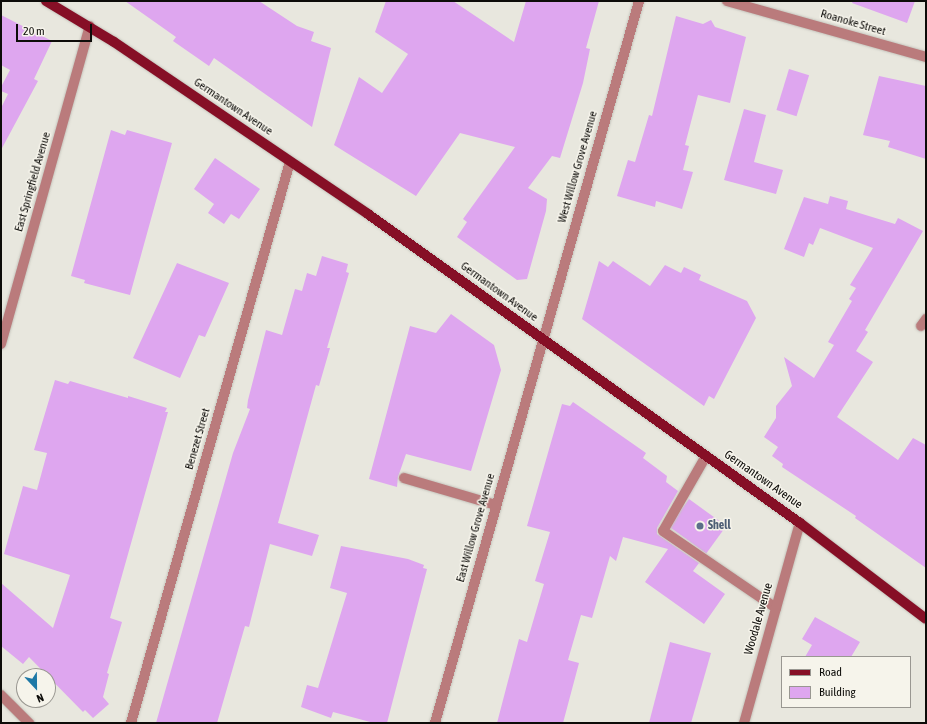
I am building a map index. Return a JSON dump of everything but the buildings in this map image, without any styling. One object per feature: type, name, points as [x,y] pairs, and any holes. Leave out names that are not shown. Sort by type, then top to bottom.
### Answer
[{"type":"main road","name":"Germantown Avenue","points":[[46,1],[90,26],[368,214],[800,523],[926,619]]},
{"type":"street","name":"West Willow Grove Avenue","points":[[544,340],[639,1]]},
{"type":"street","name":"Roanoke Street","points":[[727,1],[926,57]]},
{"type":"street","name":"East Springfield Avenue","points":[[1,344],[90,26]]},
{"type":"street","name":"Benezet Street","points":[[131,723],[290,162]]},
{"type":"street","name":"East Willow Grove Avenue","points":[[435,723],[544,340]]},
{"type":"street","points":[[706,456],[663,531],[776,608]]},
{"type":"street","points":[[404,478],[496,505]]},
{"type":"street","name":"Woodale Avenue","points":[[744,723],[800,523]]},
{"type":"street","points":[[1,695],[29,723]]},
{"type":"place","name":"Shell","points":[[700,526]]}]
